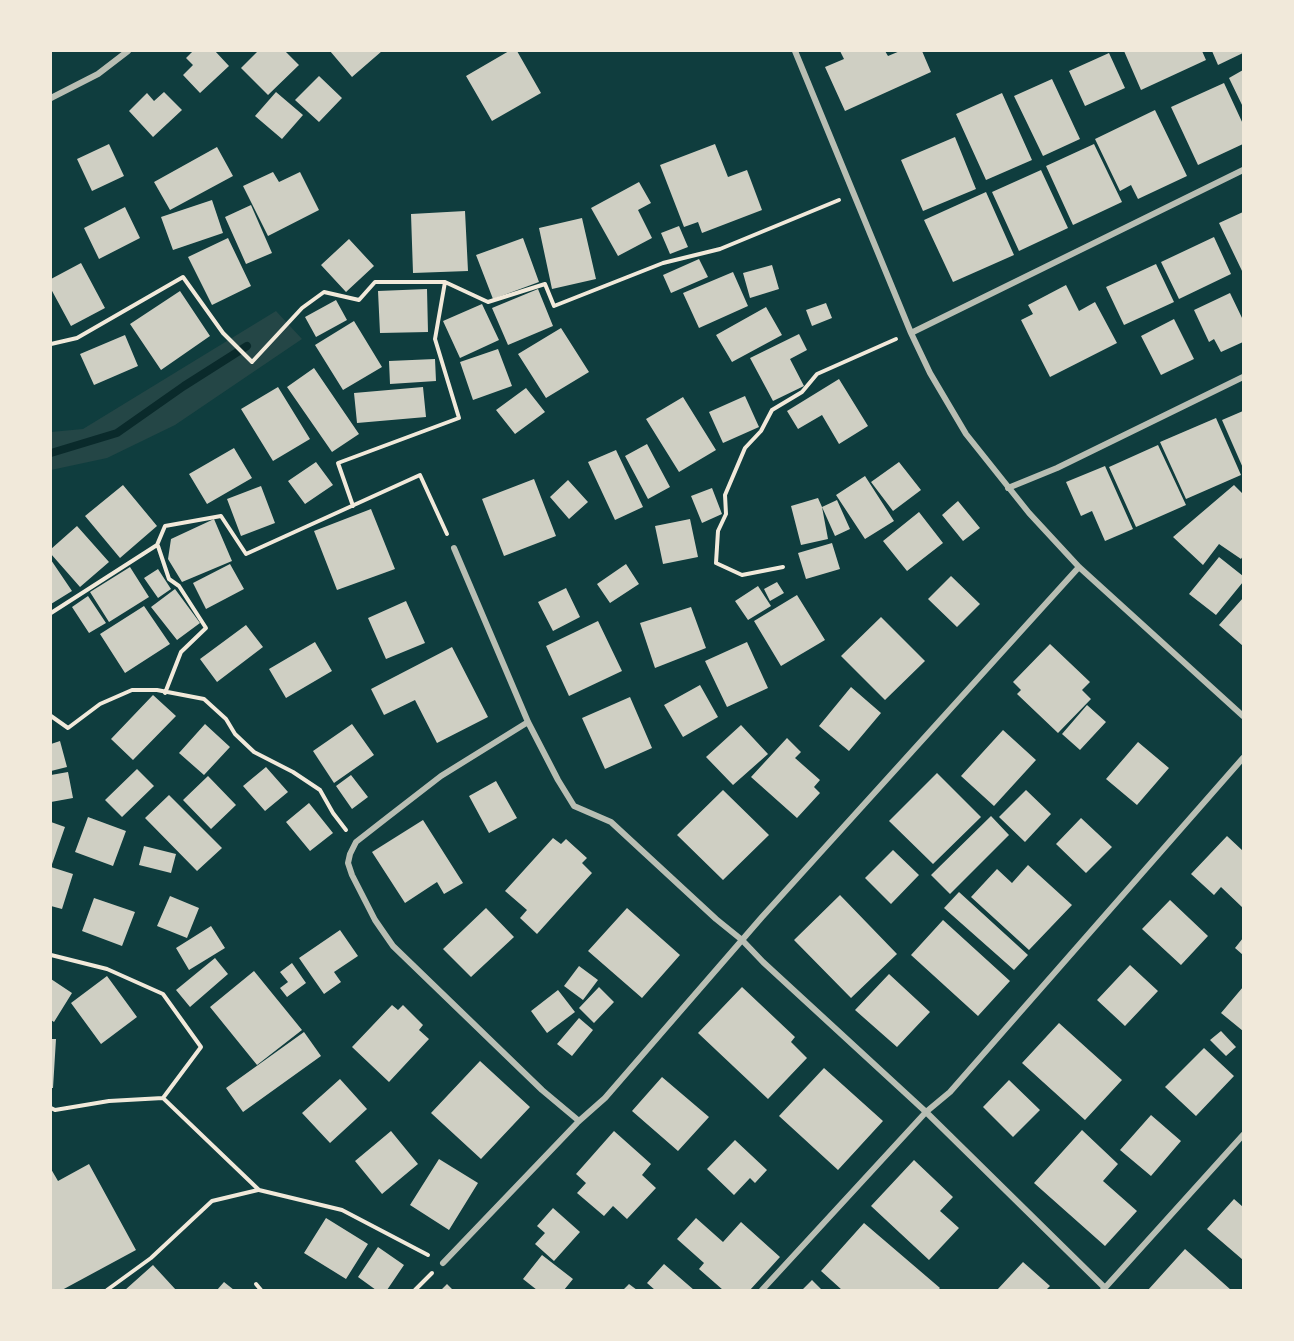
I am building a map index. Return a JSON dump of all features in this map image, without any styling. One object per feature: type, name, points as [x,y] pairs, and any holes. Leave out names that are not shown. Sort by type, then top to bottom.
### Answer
[{"type":"street","points":[[51,98],[99,74],[128,51]]},
{"type":"street","points":[[795,51],[910,333],[930,373],[966,434],[1008,488],[1078,567],[1243,716]]},
{"type":"street","points":[[910,333],[1243,170]]},
{"type":"street","points":[[1008,488],[1057,468],[1243,377]]},
{"type":"street","points":[[454,548],[528,722],[574,806],[611,822],[742,940],[926,1112],[1104,1289],[1243,1135]]},
{"type":"street","points":[[443,1263],[579,1121],[606,1098],[742,940],[1078,567]]},
{"type":"street","points":[[528,722],[441,776],[356,842],[348,863],[375,920],[393,946],[542,1090],[579,1121]]},
{"type":"street","points":[[762,1290],[926,1112],[950,1092],[1243,758]]},
{"type":"path","points":[[51,345],[77,338],[183,277],[223,333],[252,362],[302,308],[324,292],[359,300],[375,282],[445,282],[488,302],[545,284],[554,306],[663,263],[720,249],[853,194]]},
{"type":"path","points":[[353,506],[338,464],[459,418],[435,339],[445,282]]},
{"type":"path","points":[[783,567],[741,575],[716,563],[718,531],[726,514],[725,495],[745,448],[760,430],[772,410],[802,392],[817,374],[910,333]]},
{"type":"path","points":[[51,614],[158,545],[165,526],[221,516],[246,554],[420,475],[454,548]]},
{"type":"path","points":[[158,545],[169,579],[179,586],[206,628],[181,652],[165,693]]},
{"type":"path","points":[[51,716],[68,728],[100,704],[132,690],[157,690],[204,699],[226,719],[236,734],[254,752],[294,772],[320,790],[333,813],[356,842]]},
{"type":"path","points":[[51,955],[107,969],[163,994],[201,1047],[163,1098]]},
{"type":"path","points":[[51,1108],[55,1110],[109,1101],[163,1098],[259,1190]]},
{"type":"path","points":[[107,1290],[152,1258],[212,1201],[259,1190],[342,1210],[443,1263],[415,1290]]},
{"type":"path","points":[[256,1284],[261,1290]]},
{"type":"shaded area","points":[[276,311],[302,339],[175,425],[107,458],[51,470],[51,432],[83,429]]},
{"type":"building","points":[[193,51],[215,51],[229,66],[200,93],[183,75],[193,65],[186,58]]},
{"type":"building","points":[[258,51],[285,51],[299,65],[268,95],[241,68]]},
{"type":"building","points":[[330,51],[382,51],[352,77]]},
{"type":"building","points":[[509,51],[517,51],[541,93],[492,121],[466,76]]},
{"type":"building","points":[[840,51],[885,51],[888,56],[900,51],[922,51],[931,72],[845,111],[825,67],[844,59]]},
{"type":"building","points":[[1124,51],[1202,51],[1206,60],[1141,90]]},
{"type":"building","points":[[1212,51],[1243,51],[1243,53],[1218,65]]},
{"type":"building","points":[[1109,53],[1125,88],[1085,106],[1069,71]]},
{"type":"building","points":[[1243,70],[1243,107],[1229,78]]},
{"type":"building","points":[[319,76],[342,98],[319,122],[295,100]]},
{"type":"building","points":[[1052,79],[1080,139],[1043,156],[1014,96]]},
{"type":"building","points":[[1224,83],[1243,124],[1243,144],[1198,165],[1171,107]]},
{"type":"building","points":[[164,92],[182,110],[153,137],[129,111],[147,93],[154,101]]},
{"type":"building","points":[[276,92],[303,115],[282,139],[255,116]]},
{"type":"building","points":[[1002,93],[1032,160],[986,180],[956,114]]},
{"type":"building","points":[[1155,110],[1187,176],[1138,199],[1131,185],[1120,191],[1095,139]]},
{"type":"building","points":[[955,137],[976,189],[923,211],[901,160]]},
{"type":"building","points":[[109,144],[124,176],[92,191],[77,159]]},
{"type":"building","points":[[715,144],[728,177],[747,170],[762,210],[702,233],[698,222],[684,227],[660,165]]},
{"type":"building","points":[[1094,144],[1122,202],[1073,225],[1046,166]]},
{"type":"building","points":[[217,147],[233,176],[170,210],[154,182]]},
{"type":"building","points":[[1041,170],[1068,228],[1019,251],[992,192]]},
{"type":"building","points":[[273,172],[279,182],[300,172],[319,210],[268,236],[243,186]]},
{"type":"building","points":[[639,182],[651,203],[638,210],[652,238],[618,256],[591,208]]},
{"type":"building","points":[[986,192],[1014,255],[953,282],[924,220]]},
{"type":"building","points":[[212,200],[223,233],[173,250],[161,217]]},
{"type":"building","points":[[251,205],[272,253],[246,264],[225,217]]},
{"type":"building","points":[[125,207],[140,238],[99,259],[84,228]]},
{"type":"building","points":[[465,211],[468,271],[413,273],[411,214]]},
{"type":"building","points":[[1243,212],[1243,273],[1219,223]]},
{"type":"building","points":[[582,218],[596,279],[552,289],[539,228]]},
{"type":"building","points":[[679,226],[688,247],[670,254],[661,233]]},
{"type":"building","points":[[1214,237],[1231,274],[1179,299],[1161,262]]},
{"type":"building","points":[[228,238],[251,286],[212,305],[188,257]]},
{"type":"building","points":[[523,238],[539,282],[493,299],[476,255]]},
{"type":"building","points":[[349,239],[374,266],[346,292],[321,265]]},
{"type":"building","points":[[699,259],[708,277],[671,293],[663,275]]},
{"type":"building","points":[[81,263],[105,308],[71,326],[51,289],[51,279]]},
{"type":"building","points":[[1156,264],[1174,302],[1124,325],[1106,287]]},
{"type":"building","points":[[772,265],[779,289],[750,298],[743,273]]},
{"type":"building","points":[[733,272],[748,306],[699,328],[683,293]]},
{"type":"building","points":[[1066,285],[1079,311],[1095,302],[1117,343],[1050,377],[1021,320],[1033,314],[1028,305]]},
{"type":"building","points":[[427,289],[428,332],[380,333],[378,291]]},
{"type":"building","points":[[538,289],[553,326],[508,345],[492,308]]},
{"type":"building","points":[[180,291],[210,336],[161,370],[130,324]]},
{"type":"building","points":[[1230,293],[1243,320],[1243,342],[1221,352],[1214,339],[1209,342],[1194,310]]},
{"type":"building","points":[[336,300],[347,320],[316,337],[305,317]]},
{"type":"building","points":[[826,303],[832,318],[812,326],[806,310]]},
{"type":"building","points":[[482,304],[499,340],[460,358],[443,321]]},
{"type":"building","points":[[766,307],[782,335],[732,362],[716,335]]},
{"type":"building","points":[[1174,319],[1194,359],[1161,375],[1141,336]]},
{"type":"building","points":[[354,321],[382,367],[343,390],[315,345]]},
{"type":"building","points":[[561,328],[589,372],[546,398],[518,354]]},
{"type":"building","points":[[799,334],[807,350],[790,359],[804,386],[773,401],[750,358]]},
{"type":"building","points":[[125,335],[138,366],[94,385],[80,354]]},
{"type":"building","points":[[498,349],[512,386],[473,400],[460,362]]},
{"type":"building","points":[[435,359],[436,381],[390,384],[389,361]]},
{"type":"building","points":[[314,368],[359,434],[332,452],[287,387]]},
{"type":"building","points":[[839,379],[868,426],[839,444],[822,415],[798,429],[787,411]]},
{"type":"building","points":[[278,387],[310,439],[273,461],[241,409]]},
{"type":"building","points":[[423,387],[426,417],[357,423],[354,393]]},
{"type":"building","points":[[526,388],[545,412],[515,434],[496,410]]},
{"type":"building","points":[[745,396],[759,427],[723,443],[709,412]]},
{"type":"building","points":[[683,397],[716,450],[679,472],[646,419]]},
{"type":"building","points":[[1243,411],[1243,468],[1222,420]]},
{"type":"building","points":[[1216,418],[1241,475],[1186,499],[1160,442]]},
{"type":"building","points":[[647,444],[670,487],[648,499],[625,456]]},
{"type":"building","points":[[1158,445],[1186,505],[1136,527],[1109,467]]},
{"type":"building","points":[[234,448],[252,478],[207,504],[189,474]]},
{"type":"building","points":[[616,450],[643,507],[615,520],[588,462]]},
{"type":"building","points":[[316,462],[333,485],[305,504],[288,481]]},
{"type":"building","points":[[899,462],[921,490],[893,511],[871,482]]},
{"type":"building","points":[[1105,466],[1133,529],[1105,541],[1092,511],[1081,516],[1066,482]]},
{"type":"building","points":[[865,476],[894,521],[865,539],[836,495]]},
{"type":"building","points":[[534,479],[556,536],[504,556],[482,499]]},
{"type":"building","points":[[568,480],[588,502],[569,519],[550,497]]},
{"type":"building","points":[[123,485],[157,526],[120,558],[85,516]]},
{"type":"building","points":[[1234,485],[1243,494],[1243,556],[1241,559],[1219,544],[1203,565],[1173,537]]},
{"type":"building","points":[[261,486],[275,523],[241,536],[227,499]]},
{"type":"building","points":[[712,488],[722,514],[702,523],[691,496]]},
{"type":"building","points":[[818,498],[828,539],[801,545],[791,506]]},
{"type":"building","points":[[837,500],[850,529],[835,536],[822,507]]},
{"type":"building","points":[[958,501],[980,528],[963,541],[942,515]]},
{"type":"building","points":[[371,509],[395,569],[337,590],[314,531]]},
{"type":"building","points":[[919,512],[943,543],[907,571],[883,541]]},
{"type":"building","points":[[214,519],[232,561],[182,582],[168,559],[171,539]]},
{"type":"building","points":[[690,519],[698,557],[663,564],[655,526]]},
{"type":"building","points":[[77,526],[109,562],[80,587],[51,554],[51,549]]},
{"type":"building","points":[[832,543],[840,569],[806,579],[798,553]]},
{"type":"building","points":[[1219,557],[1243,576],[1243,582],[1216,615],[1189,594]]},
{"type":"building","points":[[51,560],[72,591],[51,604]]},
{"type":"building","points":[[230,564],[244,589],[206,609],[193,583]]},
{"type":"building","points":[[626,564],[639,584],[610,603],[597,584]]},
{"type":"building","points":[[130,567],[149,597],[109,622],[90,592]]},
{"type":"building","points":[[158,569],[171,589],[158,598],[144,578]]},
{"type":"building","points":[[951,576],[980,604],[957,627],[928,599]]},
{"type":"building","points":[[777,582],[784,593],[770,601],[764,589]]},
{"type":"building","points":[[758,586],[771,606],[748,620],[735,601]]},
{"type":"building","points":[[566,588],[580,617],[553,631],[538,602]]},
{"type":"building","points":[[175,589],[200,623],[177,640],[151,607]]},
{"type":"building","points":[[797,595],[825,640],[781,666],[754,621]]},
{"type":"building","points":[[88,596],[106,623],[89,633],[72,607]]},
{"type":"building","points":[[1243,598],[1243,646],[1219,625]]},
{"type":"building","points":[[406,601],[425,643],[386,659],[368,618]]},
{"type":"building","points":[[144,606],[170,644],[125,673],[100,634]]},
{"type":"building","points":[[691,607],[706,648],[655,668],[640,623]]},
{"type":"building","points":[[881,617],[925,661],[885,700],[841,656]]},
{"type":"building","points":[[598,621],[622,671],[569,696],[546,646]]},
{"type":"building","points":[[246,625],[263,647],[217,682],[200,659]]},
{"type":"building","points":[[315,642],[332,671],[286,698],[269,669]]},
{"type":"building","points":[[747,642],[768,688],[727,707],[705,661]]},
{"type":"building","points":[[1050,644],[1090,682],[1082,690],[1091,699],[1058,733],[1017,694],[1021,690],[1013,682]]},
{"type":"building","points":[[452,647],[488,717],[437,743],[415,700],[384,715],[371,689]]},
{"type":"building","points":[[700,685],[718,717],[683,737],[664,705]]},
{"type":"building","points":[[851,687],[881,713],[849,751],[819,726]]},
{"type":"building","points":[[153,695],[176,716],[133,760],[111,739]]},
{"type":"building","points":[[630,697],[652,748],[605,769],[582,718]]},
{"type":"building","points":[[1087,705],[1106,722],[1080,750],[1062,734]]},
{"type":"building","points":[[205,724],[230,747],[204,775],[179,753]]},
{"type":"building","points":[[352,724],[374,755],[334,783],[313,751]]},
{"type":"building","points":[[741,725],[768,754],[733,785],[706,757]]},
{"type":"building","points":[[1003,730],[1036,760],[994,806],[961,776]]},
{"type":"building","points":[[787,738],[801,752],[795,758],[820,780],[814,787],[820,793],[797,818],[751,777]]},
{"type":"building","points":[[60,741],[67,767],[51,771],[51,744]]},
{"type":"building","points":[[1138,742],[1169,768],[1137,805],[1106,779]]},
{"type":"building","points":[[266,767],[288,792],[265,811],[243,786]]},
{"type":"building","points":[[137,769],[154,786],[122,817],[105,800]]},
{"type":"building","points":[[68,772],[73,798],[51,802],[51,775]]},
{"type":"building","points":[[937,773],[981,817],[933,864],[889,821]]},
{"type":"building","points":[[351,775],[368,797],[352,809],[336,786]]},
{"type":"building","points":[[208,776],[236,805],[211,829],[183,800]]},
{"type":"building","points":[[496,781],[517,818],[489,833],[469,796]]},
{"type":"building","points":[[723,790],[769,835],[723,880],[677,835]]},
{"type":"building","points":[[1026,790],[1051,814],[1025,842],[999,817]]},
{"type":"building","points":[[169,795],[222,848],[197,871],[145,818]]},
{"type":"building","points":[[309,803],[333,833],[310,851],[286,822]]},
{"type":"building","points":[[991,816],[1009,835],[950,894],[931,875]]},
{"type":"building","points":[[88,817],[126,831],[113,866],[75,852]]},
{"type":"building","points":[[1081,818],[1112,847],[1086,873],[1056,844]]},
{"type":"building","points":[[423,820],[463,883],[444,894],[437,882],[405,903],[372,852]]},
{"type":"building","points":[[51,822],[65,827],[51,867]]},
{"type":"building","points":[[1227,836],[1243,851],[1243,908],[1221,887],[1214,895],[1191,874]]},
{"type":"building","points":[[553,838],[561,844],[566,839],[587,858],[582,863],[592,873],[537,934],[520,918],[527,910],[505,891]]},
{"type":"building","points":[[144,846],[176,854],[171,873],[139,865]]},
{"type":"building","points":[[893,850],[919,875],[891,904],[865,878]]},
{"type":"building","points":[[1028,865],[1072,905],[1029,950],[971,897],[997,869],[1012,883]]},
{"type":"building","points":[[51,867],[73,874],[62,909],[51,906]]},
{"type":"building","points":[[959,892],[1028,955],[1014,970],[944,908]]},
{"type":"building","points":[[840,895],[897,954],[851,998],[794,940]]},
{"type":"building","points":[[170,896],[199,908],[187,938],[157,926]]},
{"type":"building","points":[[94,898],[135,912],[122,946],[82,931]]},
{"type":"building","points":[[1170,900],[1208,936],[1181,965],[1142,929]]},
{"type":"building","points":[[486,908],[514,937],[471,977],[443,949]]},
{"type":"building","points":[[627,908],[680,955],[642,998],[588,951]]},
{"type":"building","points":[[943,920],[1010,981],[978,1016],[911,955]]},
{"type":"building","points":[[211,926],[225,948],[189,970],[176,948]]},
{"type":"building","points":[[340,930],[358,956],[334,972],[341,982],[324,994],[299,958]]},
{"type":"building","points":[[1243,938],[1243,955],[1235,948]]},
{"type":"building","points":[[215,958],[228,974],[190,1007],[176,990]]},
{"type":"building","points":[[292,963],[306,983],[287,997],[280,988],[288,982],[280,972]]},
{"type":"building","points":[[1130,965],[1158,991],[1125,1026],[1097,1000]]},
{"type":"building","points":[[579,966],[598,980],[583,1000],[564,986]]},
{"type":"building","points":[[254,971],[302,1030],[257,1065],[210,1007]]},
{"type":"building","points":[[889,974],[930,1012],[897,1047],[855,1010]]},
{"type":"building","points":[[107,976],[137,1017],[101,1044],[71,1003]]},
{"type":"building","points":[[51,979],[72,993],[54,1022],[51,1020]]},
{"type":"building","points":[[599,987],[614,1002],[594,1023],[579,1008]]},
{"type":"building","points":[[742,987],[795,1037],[791,1042],[807,1058],[768,1099],[698,1033]]},
{"type":"building","points":[[1243,987],[1243,1031],[1221,1013]]},
{"type":"building","points":[[558,990],[575,1012],[547,1033],[531,1011]]},
{"type":"building","points":[[392,1005],[398,1010],[403,1005],[423,1025],[419,1030],[429,1039],[389,1082],[352,1047]]},
{"type":"building","points":[[579,1018],[593,1030],[572,1056],[557,1044]]},
{"type":"building","points":[[1059,1023],[1122,1080],[1085,1120],[1022,1063]]},
{"type":"building","points":[[1221,1031],[1236,1047],[1226,1056],[1210,1040]]},
{"type":"building","points":[[304,1032],[321,1056],[243,1112],[226,1088]]},
{"type":"building","points":[[51,1039],[56,1039],[53,1088],[51,1088]]},
{"type":"building","points":[[1204,1048],[1234,1076],[1196,1116],[1165,1087]]},
{"type":"building","points":[[480,1061],[530,1107],[481,1159],[431,1113]]},
{"type":"building","points":[[824,1068],[883,1121],[838,1170],[779,1116]]},
{"type":"building","points":[[662,1077],[709,1117],[678,1151],[632,1111]]},
{"type":"building","points":[[340,1079],[367,1109],[330,1143],[302,1113]]},
{"type":"building","points":[[1009,1080],[1040,1110],[1013,1137],[983,1107]]},
{"type":"building","points":[[1151,1115],[1181,1141],[1151,1176],[1120,1150]]},
{"type":"building","points":[[1082,1130],[1118,1164],[1103,1181],[1137,1211],[1105,1246],[1034,1183]]},
{"type":"building","points":[[391,1131],[418,1164],[382,1194],[355,1161]]},
{"type":"building","points":[[614,1131],[651,1164],[642,1175],[656,1188],[627,1219],[613,1206],[604,1216],[577,1193],[586,1183],[576,1174]]},
{"type":"building","points":[[735,1140],[767,1170],[755,1183],[750,1178],[734,1195],[707,1169]]},
{"type":"building","points":[[439,1159],[478,1183],[449,1230],[410,1205]]},
{"type":"building","points":[[914,1160],[953,1197],[940,1211],[959,1228],[929,1260],[871,1206]]},
{"type":"building","points":[[89,1164],[136,1250],[62,1290],[51,1290],[51,1169],[58,1181]]},
{"type":"building","points":[[1234,1199],[1243,1207],[1243,1260],[1207,1229]]},
{"type":"building","points":[[553,1208],[580,1232],[554,1261],[535,1244],[545,1233],[537,1226]]},
{"type":"building","points":[[326,1218],[368,1244],[346,1279],[304,1253]]},
{"type":"building","points":[[696,1218],[723,1242],[741,1222],[780,1257],[750,1290],[723,1290],[699,1269],[704,1263],[677,1239]]},
{"type":"building","points":[[864,1223],[940,1288],[938,1290],[842,1290],[821,1271]]},
{"type":"building","points":[[378,1247],[404,1265],[387,1290],[376,1290],[358,1277]]},
{"type":"building","points":[[1185,1249],[1231,1290],[1148,1290]]},
{"type":"building","points":[[542,1255],[573,1279],[564,1290],[537,1290],[523,1279]]},
{"type":"building","points":[[1023,1262],[1050,1286],[1046,1290],[997,1290]]},
{"type":"building","points":[[664,1264],[694,1290],[655,1290],[647,1283]]},
{"type":"building","points":[[153,1265],[176,1290],[125,1290]]},
{"type":"building","points":[[812,1280],[822,1290],[802,1290]]},
{"type":"building","points":[[224,1282],[234,1290],[217,1290]]},
{"type":"building","points":[[447,1284],[453,1290],[441,1290]]},
{"type":"building","points":[[629,1284],[637,1290],[623,1290]]},
{"type":"waterway","points":[[51,453],[117,433],[247,346]]}]
